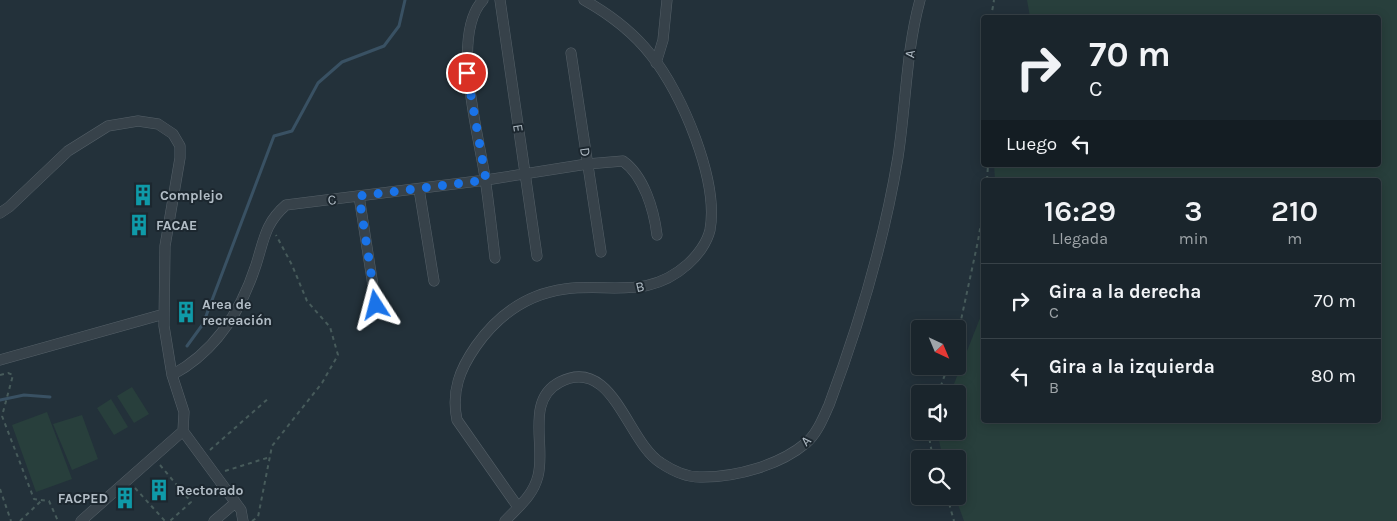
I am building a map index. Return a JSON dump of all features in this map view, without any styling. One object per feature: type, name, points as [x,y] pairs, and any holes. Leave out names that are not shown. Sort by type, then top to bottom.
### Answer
[{"type":"street","points":[[484,0],[476,7],[470,22],[467,73],[486,180],[495,258]]},
{"type":"street","name":"E","points":[[500,0],[538,256]]},
{"type":"street","name":"B","points":[[518,507],[457,420],[454,406],[456,382],[467,358],[483,336],[511,308],[541,294],[566,289],[631,289],[653,284],[687,265],[700,251],[710,231],[711,204],[698,141],[685,110],[656,63],[625,27],[584,0]]},
{"type":"street","points":[[656,63],[663,40],[667,0]]},
{"type":"street","name":"A","points":[[505,521],[532,491],[538,475],[540,410],[546,393],[559,382],[574,377],[583,376],[589,378],[610,394],[648,450],[659,462],[678,473],[702,478],[753,468],[786,458],[807,442],[821,424],[829,405],[874,271],[898,157],[913,33],[920,0]]},
{"type":"street","name":"D","points":[[571,53],[601,252]]},
{"type":"street","points":[[0,213],[9,207],[68,152],[108,126],[138,121],[158,124],[172,134],[180,146],[165,246],[164,314],[172,375],[184,412],[183,431],[241,510],[243,521]]},
{"type":"street","name":"C","points":[[172,375],[186,367],[215,342],[230,322],[256,267],[268,223],[286,205],[486,180],[587,164],[623,161],[630,168],[653,205],[657,235]]},
{"type":"street","points":[[419,189],[434,282]]},
{"type":"street","points":[[359,196],[376,305]]},
{"type":"street","points":[[0,360],[164,314]]},
{"type":"street","points":[[86,519],[152,456],[183,431]]},
{"type":"street","points":[[214,521],[235,503]]},
{"type":"path","points":[[992,15],[994,0]]},
{"type":"path","points":[[961,320],[981,220]]},
{"type":"path","points":[[252,521],[258,517],[272,446],[322,383],[338,355],[330,326],[307,301],[292,265],[268,223]]},
{"type":"path","points":[[0,375],[8,373],[13,375],[1,417],[34,499],[49,501],[58,521]]},
{"type":"path","points":[[203,457],[270,397]]},
{"type":"path","points":[[152,456],[192,502],[170,521]]},
{"type":"path","points":[[215,473],[270,457]]},
{"type":"path","points":[[127,479],[165,521]]},
{"type":"path","points":[[0,489],[11,521]]},
{"type":"path","points":[[20,521],[42,500]]},
{"type":"path","points":[[950,505],[954,521]]},
{"type":"green space","points":[[1027,0],[1397,0],[1397,521],[964,521],[958,505],[966,505],[966,450],[941,450],[939,440],[966,440],[966,385],[954,385],[958,375],[966,375],[966,354],[981,316],[981,423],[1381,423],[1381,178],[995,178],[994,167],[1381,167],[1381,15],[1030,15]]},
{"type":"green space","points":[[132,387],[149,414],[134,423],[117,396]]},
{"type":"green space","points":[[111,399],[128,427],[114,435],[97,408]]},
{"type":"green space","points":[[47,412],[72,479],[36,492],[12,425]]},
{"type":"green space","points":[[82,415],[98,459],[72,470],[53,424]]},
{"type":"waterway","points":[[187,346],[203,324],[274,136],[292,131],[318,83],[342,62],[384,46],[399,26],[405,0]]},
{"type":"waterway","points":[[0,400],[24,395],[50,397]]},
{"type":"place","name":"Complejo","points":[[143,195]]},
{"type":"place","name":"FACAE","points":[[139,225]]},
{"type":"place","name":"Area de recreación","points":[[186,312]]},
{"type":"place","name":"Rectorado","points":[[159,490]]},
{"type":"place","name":"FACPED","points":[[125,498]]},
{"type":"route","points":[[376,305],[359,196],[486,180],[467,73]]}]
